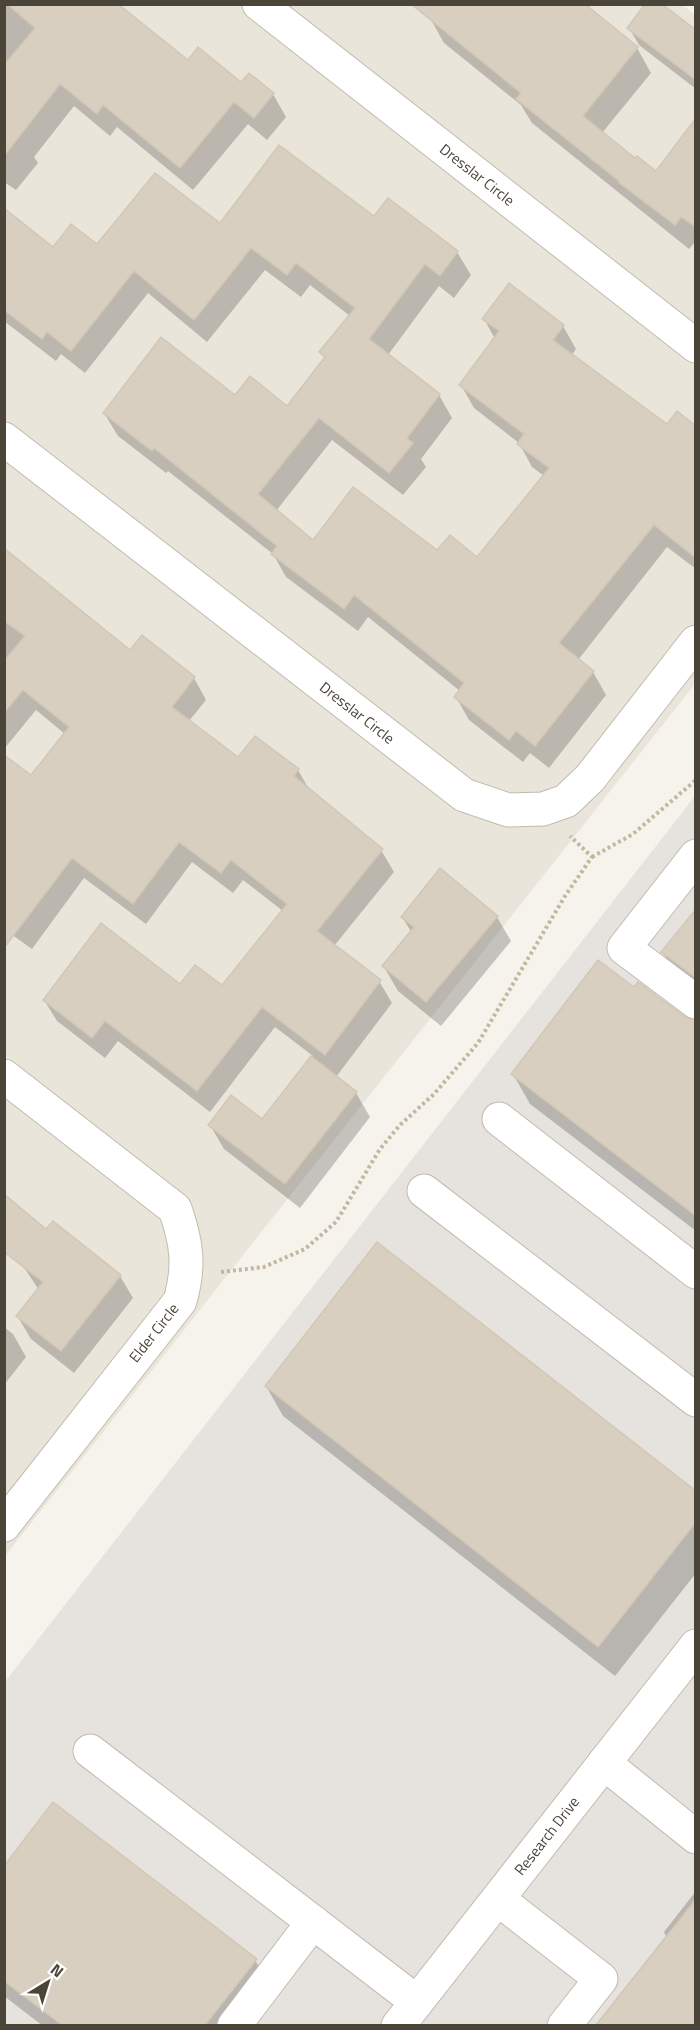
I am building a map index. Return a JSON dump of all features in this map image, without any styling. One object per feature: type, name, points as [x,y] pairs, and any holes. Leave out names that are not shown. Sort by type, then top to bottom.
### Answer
[{"type":"street","name":"Dresslar Circle","points":[[259,4],[696,346]]},
{"type":"street","name":"Dresslar Circle","points":[[4,439],[464,795],[508,810],[543,809],[567,801],[590,778],[696,642]]},
{"type":"street","points":[[696,856],[624,948],[696,1002]]},
{"type":"street","name":"Elder Circle","points":[[4,1076],[175,1209],[185,1238],[187,1275],[180,1301],[4,1525]]},
{"type":"street","points":[[499,1119],[696,1272]]},
{"type":"street","points":[[424,1191],[696,1400]]},
{"type":"street","name":"Research Drive","points":[[408,2014],[696,1646]]},
{"type":"street","points":[[90,1751],[313,1922],[408,2014]]},
{"type":"street","points":[[604,1763],[696,1837]]},
{"type":"street","points":[[498,1899],[601,1979],[564,2025]]},
{"type":"street","points":[[234,2025],[313,1922]]},
{"type":"path","points":[[187,1275],[264,1267],[305,1249],[336,1222],[380,1149],[400,1125],[434,1094],[478,1043],[565,896],[592,857],[633,834],[696,780]]},
{"type":"path","points":[[543,809],[592,857]]},
{"type":"shaded area","points":[[5,5],[682,5],[696,15],[695,684],[5,1556]]},
{"type":"shaded area","points":[[695,796],[695,2025],[5,2025],[4,1683]]},
{"type":"building","points":[[7,4],[118,4],[188,60],[198,47],[241,82],[249,73],[274,93],[254,118],[234,102],[180,168],[103,105],[97,114],[60,84],[4,156],[4,65],[35,28]]},
{"type":"building","points":[[411,4],[585,4],[638,47],[583,116],[635,158],[637,156],[656,171],[696,118],[696,227],[681,217],[675,225],[618,182],[516,99],[521,93]]},
{"type":"building","points":[[645,4],[662,4],[696,30],[696,80],[627,28]]},
{"type":"building","points":[[279,145],[374,216],[388,198],[458,251],[440,276],[425,264],[369,339],[440,394],[407,438],[413,443],[389,473],[319,418],[258,494],[313,540],[353,487],[437,550],[450,535],[477,557],[549,468],[517,444],[524,434],[459,385],[499,331],[482,319],[509,283],[564,325],[553,340],[667,424],[677,411],[696,426],[696,558],[654,525],[559,643],[594,671],[535,746],[516,731],[509,740],[454,697],[464,683],[354,595],[344,609],[271,554],[277,546],[154,448],[152,451],[103,413],[161,337],[235,395],[250,376],[287,406],[325,357],[319,352],[355,308],[296,263],[287,275],[251,248],[194,320],[134,271],[71,351],[47,332],[42,339],[4,310],[4,208],[53,247],[71,224],[97,244],[155,173],[220,223]]},
{"type":"building","points":[[4,548],[130,650],[142,635],[195,677],[172,707],[238,757],[255,736],[299,769],[294,776],[383,849],[317,931],[381,980],[325,1055],[262,1007],[197,1091],[105,1021],[92,1038],[43,1000],[101,923],[180,984],[195,965],[222,985],[287,904],[231,860],[221,873],[179,842],[133,904],[72,858],[4,948],[4,755],[31,775],[69,727],[23,690],[4,713],[4,661],[25,636],[4,621]]},
{"type":"building","points":[[440,868],[498,916],[426,1002],[382,966],[414,927],[401,917]]},
{"type":"building","points":[[696,909],[696,978],[661,952]]},
{"type":"building","points":[[598,960],[634,987],[638,982],[685,1017],[696,1020],[696,1216],[511,1074]]},
{"type":"building","points":[[311,1056],[357,1092],[285,1184],[208,1125],[231,1095],[262,1119]]},
{"type":"building","points":[[4,1194],[46,1229],[53,1221],[121,1275],[61,1351],[16,1316],[43,1282],[4,1252]]},
{"type":"building","points":[[377,1242],[696,1491],[696,1522],[598,1647],[265,1386]]},
{"type":"building","points":[[53,1802],[257,1959],[205,2025],[62,2025],[4,1981],[4,1866]]},
{"type":"building","points":[[696,1899],[696,2025],[596,2025]]}]
